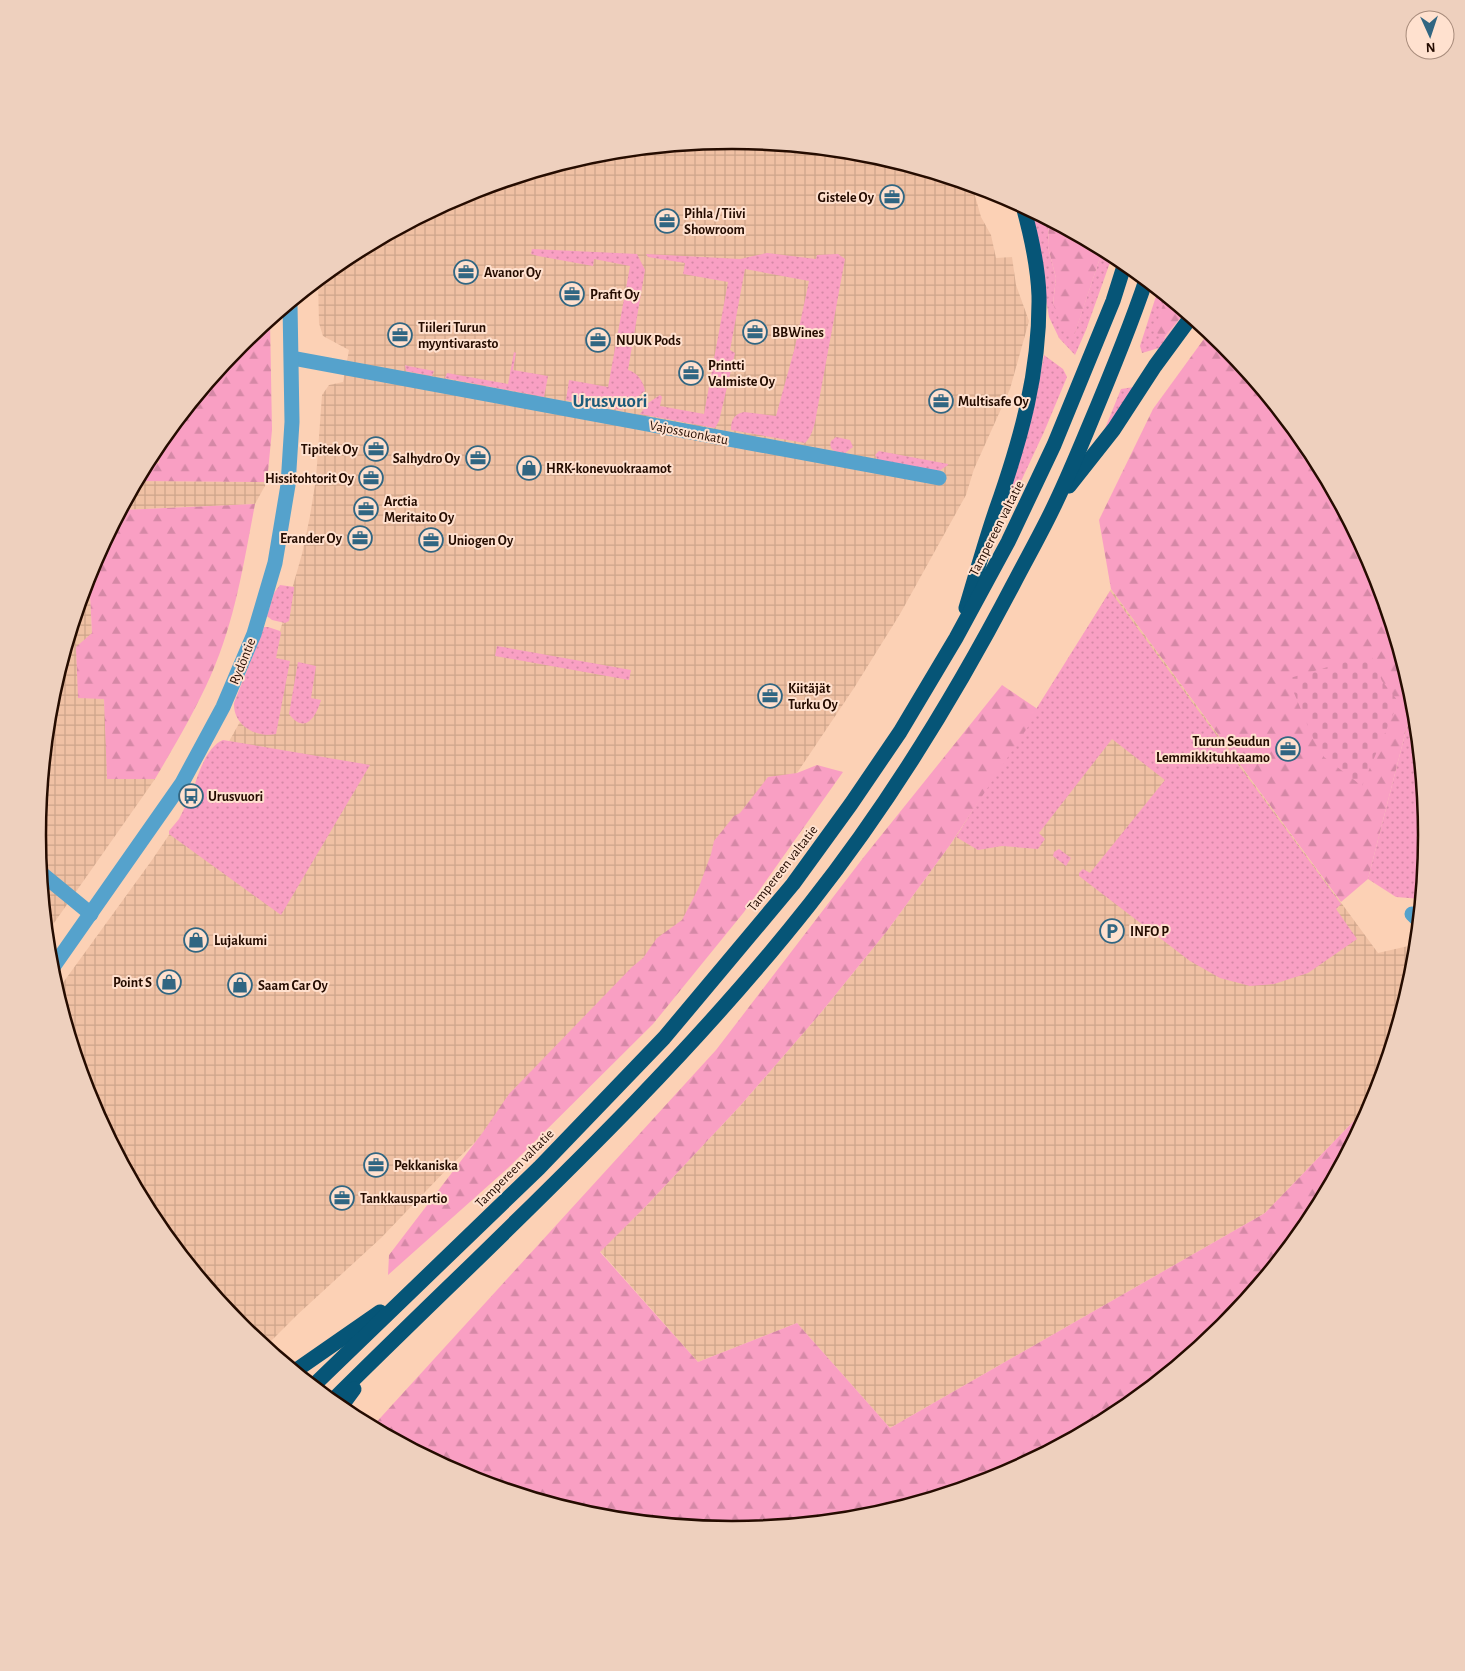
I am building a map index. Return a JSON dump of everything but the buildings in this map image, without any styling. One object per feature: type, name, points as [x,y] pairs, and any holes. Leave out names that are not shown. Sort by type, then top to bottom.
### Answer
[{"type":"highway","points":[[956,638],[1022,430],[1030,396],[1036,357],[1039,294],[1036,264],[1025,215]]},
{"type":"highway","name":"Tampereen valtatie","points":[[317,1382],[539,1168],[664,1038],[793,884],[851,804],[900,732],[956,638],[1008,542],[1054,445],[1109,310],[1122,271]]},
{"type":"highway","points":[[337,1396],[551,1189],[623,1116],[709,1024],[810,904],[877,814],[926,741],[984,641],[1056,503],[1110,377],[1144,286]]},
{"type":"highway","points":[[1056,503],[1114,429],[1155,366],[1187,322]]},
{"type":"highway","points":[[300,1368],[414,1289]]},
{"type":"highway","points":[[345,1402],[385,1348]]},
{"type":"street","name":"Rydöntie","points":[[58,961],[182,783],[223,707],[254,634],[275,563],[282,526],[290,456],[292,358],[290,311]]},
{"type":"street","name":"Vajossuonkatu","points":[[292,358],[939,478]]},
{"type":"street","points":[[48,879],[91,914]]},
{"type":"shaded area","points":[[732,149],[822,155],[866,162],[910,173],[974,194],[981,217],[991,235],[996,258],[1012,257],[1016,285],[1029,321],[1010,389],[974,469],[966,495],[900,614],[854,688],[797,773],[692,911],[513,1106],[448,1168],[381,1238],[270,1342],[247,1321],[188,1253],[138,1179],[98,1098],[83,1056],[63,983],[152,860],[213,770],[246,711],[280,631],[302,554],[310,516],[316,478],[322,395],[329,385],[343,382],[349,350],[323,336],[319,323],[318,289],[389,241],[470,201],[555,173],[599,162],[643,155]]},
{"type":"shaded area","points":[[145,481],[267,482],[255,504],[129,510]]},
{"type":"shaded area","points":[[1111,589],[1378,953],[1410,946],[1395,1013],[1382,1056],[1359,1116],[1265,1213],[890,1428],[797,1323],[698,1362],[600,1251],[647,1205],[740,1106],[819,1015],[887,931],[950,845],[1039,710]]},
{"type":"shaded area","points":[[90,595],[92,633],[104,699],[108,779],[155,779],[52,926],[46,836],[52,746],[59,702],[70,658]]},
{"type":"green space","points":[[1032,218],[1049,227],[1048,247],[1056,278],[1053,304],[1074,335],[1100,256],[1110,262],[1075,355],[1059,338],[1049,317]]},
{"type":"green space","points":[[1049,227],[1101,256],[1074,336],[1062,326],[1053,304],[1056,278],[1048,247]]},
{"type":"green space","points":[[532,249],[637,254],[645,270],[628,370],[640,378],[645,391],[621,410],[566,400],[569,380],[608,387],[630,266],[594,259],[593,266],[538,256],[531,254]]},
{"type":"green space","points":[[767,253],[816,259],[817,255],[838,254],[845,259],[815,422],[807,441],[805,443],[731,430],[734,418],[744,412],[776,416],[795,347],[809,281],[745,269],[730,350],[735,353],[719,421],[715,428],[640,414],[648,403],[660,395],[662,397],[660,406],[704,414],[728,282],[683,274],[685,263],[648,257],[646,254],[740,259]]},
{"type":"green space","points":[[1156,296],[1164,303],[1155,331],[1165,338],[1181,317],[1159,348],[1142,353],[1140,346]]},
{"type":"green space","points":[[1164,302],[1181,317],[1164,338],[1154,331]]},
{"type":"green space","points":[[270,329],[272,430],[267,482],[145,481],[156,463],[159,463],[162,454],[188,418],[217,383],[247,350]]},
{"type":"green space","points":[[1205,338],[1248,383],[1303,454],[1327,492],[1367,573],[1395,658],[1409,719],[1368,879],[1341,902],[1111,589],[1099,520],[1153,409]]},
{"type":"green space","points":[[514,352],[516,353],[513,370],[548,376],[544,397],[445,378],[447,373],[508,384]]},
{"type":"green space","points":[[1044,355],[1063,369],[1067,377],[1008,509],[1001,517],[1034,407]]},
{"type":"green space","points":[[405,365],[434,371],[432,376],[406,371]]},
{"type":"green space","points":[[1134,387],[1104,431],[1121,389]]},
{"type":"green space","points":[[836,437],[850,440],[853,447],[845,453],[832,449],[831,441]]},
{"type":"green space","points":[[879,451],[948,465],[939,471],[878,460],[875,455]]},
{"type":"green space","points":[[255,504],[233,612],[219,655],[192,715],[155,779],[107,779],[104,699],[78,698],[76,647],[92,633],[90,595],[98,573],[129,510]]},
{"type":"green space","points":[[280,585],[294,587],[289,621],[285,623],[272,620],[267,616],[274,593]]},
{"type":"green space","points":[[1110,591],[1341,904],[1336,909],[1357,939],[1308,973],[1274,984],[1250,986],[1220,978],[1190,961],[1079,876],[1083,869],[1090,873],[1165,780],[1112,739],[1039,833],[1045,839],[1038,849],[1002,846],[978,850],[956,837]]},
{"type":"green space","points":[[264,627],[280,631],[276,658],[290,661],[276,734],[268,735],[254,732],[242,724],[237,718],[234,703]]},
{"type":"green space","points":[[497,646],[631,670],[629,680],[495,656]]},
{"type":"green space","points":[[1371,655],[1382,681],[1398,703],[1362,786],[1324,757],[1313,738],[1289,681],[1290,678]]},
{"type":"green space","points":[[298,662],[316,666],[311,698],[321,700],[313,717],[305,723],[300,723],[289,714]]},
{"type":"green space","points":[[1002,685],[1039,710],[950,845],[887,931],[819,1015],[740,1106],[600,1252],[698,1362],[797,1323],[890,1428],[1265,1213],[1359,1116],[1327,1179],[1303,1217],[1248,1288],[1218,1321],[1150,1380],[1076,1430],[995,1470],[953,1485],[866,1509],[822,1516],[732,1522],[643,1516],[599,1509],[512,1485],[470,1470],[429,1451],[376,1422],[716,1050],[863,858]]},
{"type":"green space","points":[[1409,719],[1417,791],[1419,836],[1415,899],[1396,897],[1368,879]]},
{"type":"green space","points":[[223,740],[370,765],[281,915],[169,834],[189,799],[193,800],[196,793],[193,791],[200,770],[212,748]]},
{"type":"green space","points":[[817,765],[843,772],[744,912],[653,1024],[508,1168],[388,1275],[389,1255],[483,1132],[509,1094],[632,967],[643,958],[657,938],[682,920],[699,887],[714,841],[734,816],[740,813],[768,777],[797,773]]},
{"type":"green space","points":[[1059,849],[1071,858],[1066,866],[1053,856],[1054,852]]},
{"type":"place","name":"Gistele Oy","points":[[892,197]]},
{"type":"place","name":"Pihla / Tiivi Showroom","points":[[667,221]]},
{"type":"place","name":"Avanor Oy","points":[[466,272]]},
{"type":"place","name":"Prafit Oy","points":[[572,294]]},
{"type":"place","name":"BBWines","points":[[755,332]]},
{"type":"place","name":"Tiileri Turun myyntivarasto","points":[[400,335]]},
{"type":"place","name":"NUUK Pods","points":[[598,340]]},
{"type":"place","name":"Printti Valmiste Oy","points":[[691,373]]},
{"type":"place","name":"Multisafe Oy","points":[[941,401]]},
{"type":"place","name":"Tipitek Oy","points":[[376,449]]},
{"type":"place","name":"Salhydro Oy","points":[[478,458]]},
{"type":"place","name":"HRK-konevuokraamot","points":[[529,468]]},
{"type":"place","name":"Hissitohtorit Oy","points":[[371,478]]},
{"type":"place","name":"Arctia Meritaito Oy","points":[[366,509]]},
{"type":"place","name":"Erander Oy","points":[[360,538]]},
{"type":"place","name":"Uniogen Oy","points":[[431,540]]},
{"type":"place","name":"Kiitäjät Turku Oy","points":[[770,696]]},
{"type":"place","name":"Turun Seudun Lemmikkituhkaamo","points":[[1288,749]]},
{"type":"place","name":"Urusvuori","points":[[191,796]]},
{"type":"place","name":"INFO P","points":[[1112,931]]},
{"type":"place","name":"Lujakumi","points":[[196,940]]},
{"type":"place","name":"Point S","points":[[169,982]]},
{"type":"place","name":"Saam Car Oy","points":[[240,985]]},
{"type":"place","name":"Pekkaniska","points":[[376,1165]]},
{"type":"place","name":"Tankkauspartio","points":[[342,1198]]},
{"type":"district","name":"Urusvuori","points":[[610,400]]}]
